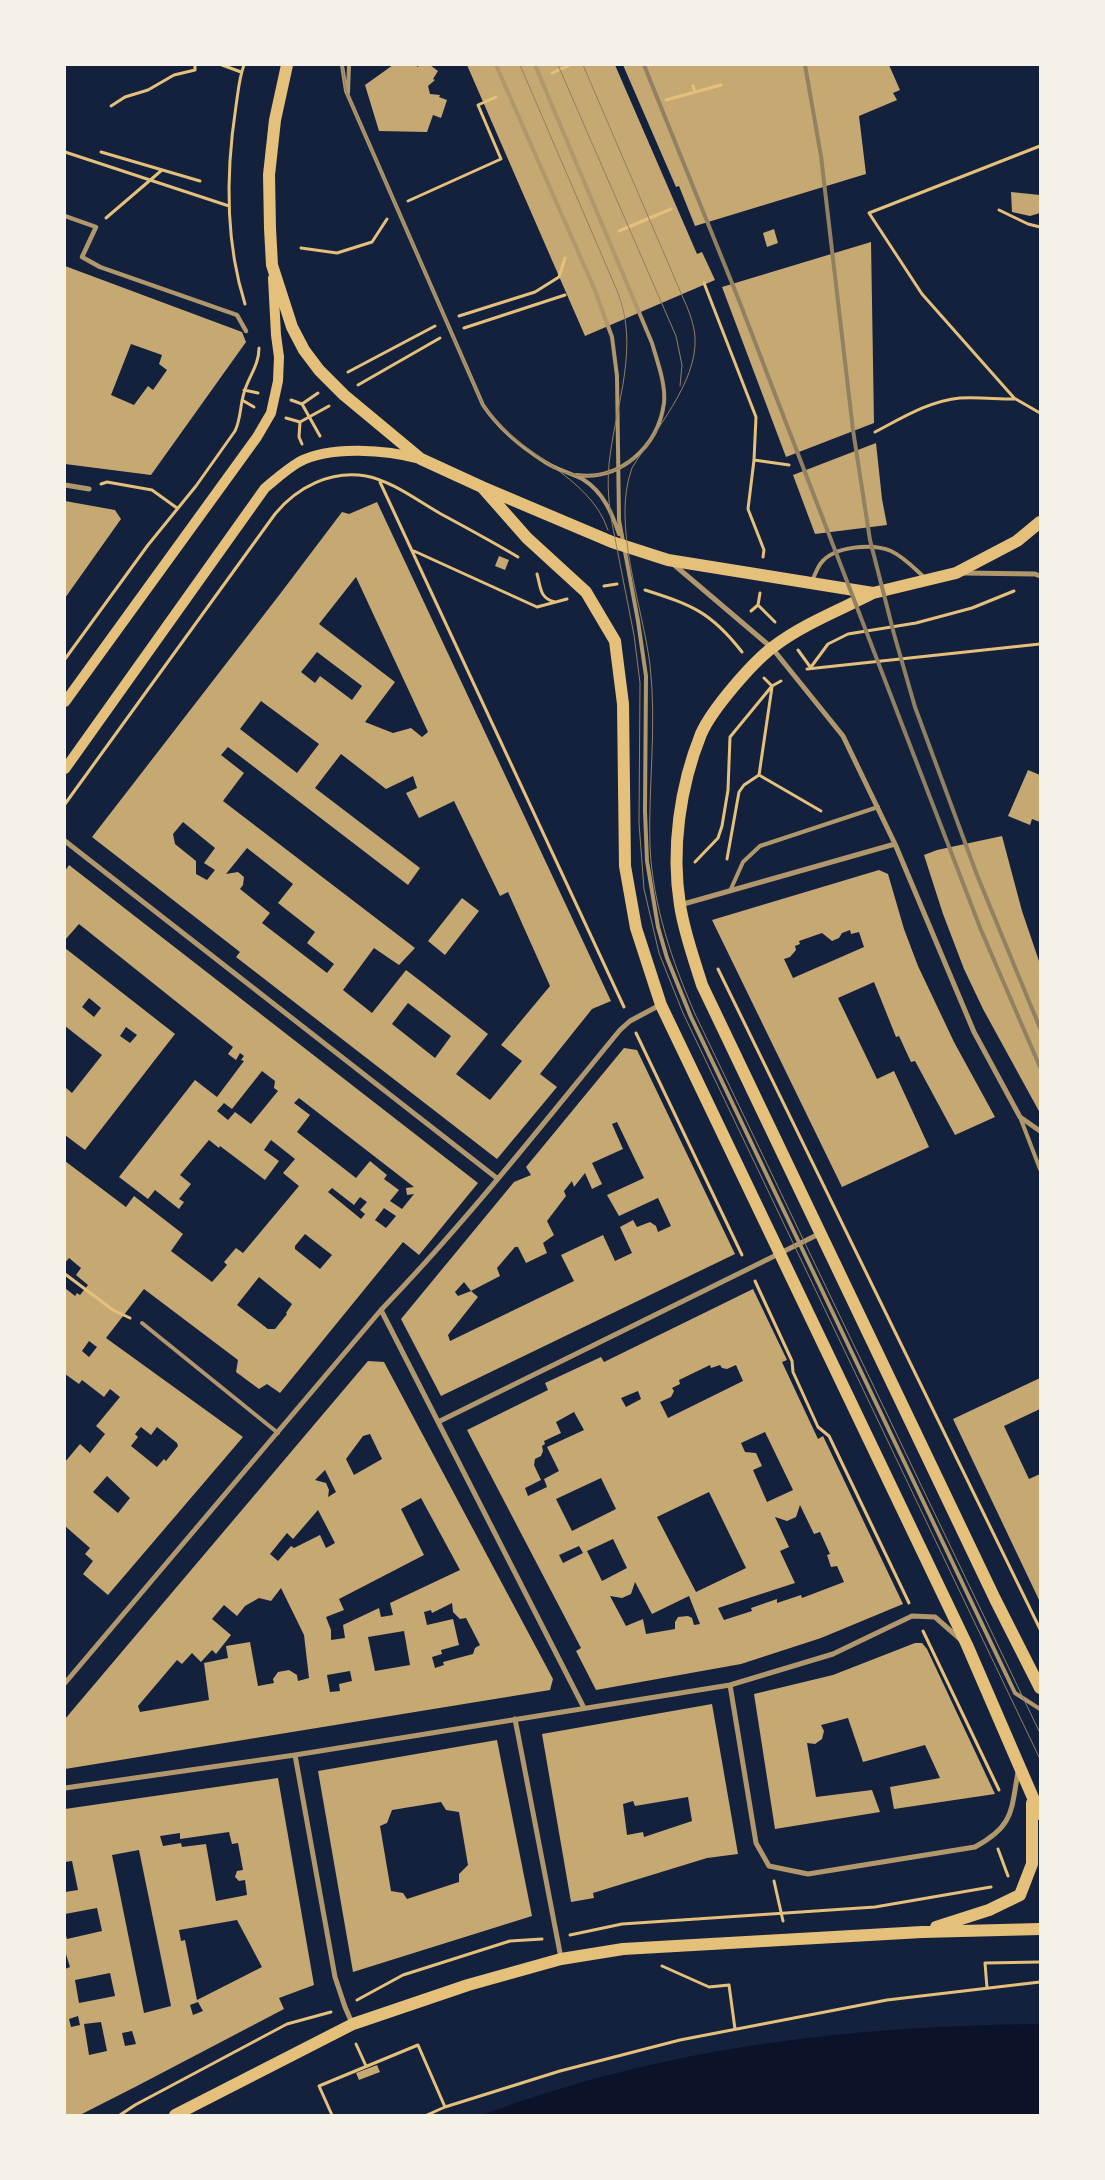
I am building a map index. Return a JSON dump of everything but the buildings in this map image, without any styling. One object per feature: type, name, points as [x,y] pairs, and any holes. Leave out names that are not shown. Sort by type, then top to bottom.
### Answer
[{"type":"main road","points":[[65,702],[257,437],[271,413],[278,381],[279,357],[272,265],[269,175],[275,120],[287,65]]},
{"type":"main road","points":[[272,265],[292,327],[304,350],[319,370],[344,395],[421,459]]},
{"type":"main road","points":[[65,768],[265,488],[300,461],[324,454],[367,450],[421,459],[482,487],[623,545],[668,560],[873,593]]},
{"type":"main road","points":[[482,487],[526,538],[586,592],[615,641],[623,704],[625,866],[636,928],[661,1005],[966,1645],[1040,1814]]},
{"type":"main road","points":[[1040,522],[1017,541],[956,573],[873,593],[789,636],[752,665],[724,699],[702,732],[689,770],[677,830],[676,864],[680,905],[702,985],[1040,1688]]},
{"type":"main road","points":[[922,1932],[989,1910],[1020,1895],[1032,1864],[1032,1795]]},
{"type":"main road","points":[[174,2115],[353,2024],[468,1985],[561,1959],[623,1949],[786,1939],[922,1932],[1040,1930]]},
{"type":"street","points":[[65,216],[96,227],[82,257],[100,268],[237,315],[246,331]]},
{"type":"street","points":[[65,485],[89,489]]},
{"type":"street","points":[[668,560],[772,648],[843,736],[895,844],[974,1032],[1020,1117],[1040,1131]]},
{"type":"street","points":[[956,573],[1034,574],[1040,576]]},
{"type":"street","points":[[65,841],[498,1179]]},
{"type":"street","points":[[680,905],[895,844]]},
{"type":"street","points":[[65,1684],[381,1310],[426,1264],[620,1030],[630,1021],[661,1005]]},
{"type":"street","points":[[438,1422],[821,1233]]},
{"type":"street","points":[[381,1310],[584,1708]]},
{"type":"street","points":[[65,1788],[295,1756],[730,1685],[833,1654],[912,1616],[935,1617],[966,1645]]},
{"type":"street","points":[[730,1685],[756,1843],[769,1866],[808,1874],[975,1847],[994,1837],[1011,1815],[1019,1766]]},
{"type":"street","points":[[515,1719],[561,1959]]},
{"type":"street","points":[[295,1756],[335,1977],[345,2008],[353,2024]]},
{"type":"lane","points":[[342,65],[346,91],[478,396],[496,422],[511,437],[545,462],[584,480],[601,495],[614,519],[623,545]]},
{"type":"lane","points":[[349,65],[347,86],[354,110]]},
{"type":"lane","points":[[496,65],[594,288],[612,337],[617,376],[619,512],[646,676],[645,826],[650,884],[658,927],[667,958],[691,1017],[1015,1693],[1040,1709]]},
{"type":"lane","points":[[535,65],[652,343],[660,373],[664,402],[659,425],[638,455],[618,469],[597,475],[571,474]]},
{"type":"lane","points":[[812,583],[821,563],[830,556],[864,546],[881,547],[893,552],[927,580]]},
{"type":"lane","points":[[730,891],[743,862],[760,846],[878,807]]},
{"type":"lane","points":[[1020,1117],[1040,1168]]},
{"type":"lane","points":[[142,1323],[278,1433]]},
{"type":"path","points":[[111,106],[125,97],[148,90],[174,75],[196,70],[195,65]]},
{"type":"path","points":[[222,65],[242,72]]},
{"type":"path","points":[[244,65],[231,138],[229,206],[238,282],[246,306]]},
{"type":"path","points":[[666,100],[722,85]]},
{"type":"path","points":[[693,86],[694,92]]},
{"type":"path","points":[[301,248],[337,253],[372,242],[396,206],[501,159],[478,105],[492,99]]},
{"type":"path","points":[[1040,146],[870,213],[922,294],[1015,399],[1040,413]]},
{"type":"path","points":[[65,152],[229,206]]},
{"type":"path","points":[[101,152],[200,181]]},
{"type":"path","points":[[96,227],[162,170]]},
{"type":"path","points":[[999,210],[1028,224],[1040,227]]},
{"type":"path","points":[[350,371],[445,320],[535,292],[559,278],[566,254]]},
{"type":"path","points":[[704,283],[756,417],[754,460],[748,509],[764,550],[763,556]]},
{"type":"path","points":[[65,659],[177,508],[196,486],[235,431],[238,425],[244,390],[256,365],[258,342]]},
{"type":"path","points":[[244,390],[252,392]]},
{"type":"path","points":[[288,418],[300,422],[324,410],[344,395]]},
{"type":"path","points":[[288,399],[302,404],[313,396]]},
{"type":"path","points":[[875,432],[914,412],[940,402],[960,398],[1015,399]]},
{"type":"path","points":[[300,422],[299,437],[301,442]]},
{"type":"path","points":[[754,460],[789,465]]},
{"type":"path","points":[[65,804],[284,503],[304,487],[329,478],[366,476],[526,562]]},
{"type":"path","points":[[89,489],[107,482],[152,490],[177,508]]},
{"type":"path","points":[[380,482],[630,1021],[792,1361],[792,1372],[818,1427],[829,1436],[991,1769],[1001,1797]]},
{"type":"path","points":[[413,550],[538,607],[555,602],[544,596],[540,591],[537,572],[534,567]]},
{"type":"path","points":[[600,587],[616,584]]},
{"type":"path","points":[[811,668],[828,644],[848,634],[916,623],[972,608],[1012,591],[1019,590]]},
{"type":"path","points":[[648,591],[685,603],[714,621],[740,649]]},
{"type":"path","points":[[749,614],[758,605],[778,625]]},
{"type":"path","points":[[811,668],[1040,644]]},
{"type":"path","points":[[799,651],[811,668]]},
{"type":"path","points":[[692,866],[718,838],[722,826],[728,790],[730,737],[772,686],[786,679]]},
{"type":"path","points":[[721,893],[739,792],[744,785],[759,775],[772,686],[767,680]]},
{"type":"path","points":[[759,775],[837,821]]},
{"type":"path","points":[[718,967],[1040,1629]]},
{"type":"path","points":[[65,1274],[113,1310],[142,1323]]},
{"type":"path","points":[[994,1837],[1010,1879]]},
{"type":"path","points":[[769,1866],[782,1913],[786,1939]]},
{"type":"path","points":[[987,1988],[985,1963],[1040,1962]]},
{"type":"path","points":[[656,1964],[709,1987],[729,1985],[736,2029]]},
{"type":"path","points":[[427,2115],[560,2071],[680,2040],[887,2000],[1040,1982]]},
{"type":"path","points":[[354,2041],[366,2066]]},
{"type":"path","points":[[332,2115],[319,2086],[418,2045],[445,2108]]},
{"type":"water","points":[[1040,2024],[1040,2115],[482,2115],[550,2092],[619,2072],[687,2057],[757,2045],[897,2030]]},
{"type":"tram line","points":[[342,65],[346,91],[483,405],[498,423],[515,438],[569,479],[585,494],[599,510],[608,530]]},
{"type":"tram line","points":[[520,65],[618,293],[624,313],[627,354],[610,456],[608,472],[609,495],[611,518],[634,635],[640,683],[639,823],[644,889],[659,953],[683,1013],[1040,1759]]},
{"type":"tram line","points":[[558,65],[676,336],[682,365],[680,386]]},
{"type":"tram line","points":[[583,65],[688,309],[695,337],[690,371],[673,406],[632,468],[626,490],[625,514],[630,566],[646,642],[652,688],[653,734],[650,847],[659,912],[671,953],[695,1014],[1040,1733]]},
{"type":"tram line","points":[[563,472],[582,476],[601,474],[619,468],[635,457]]},
{"type":"railway","points":[[644,65],[740,303],[981,930],[1040,1067]]},
{"type":"railway","points":[[805,65],[821,156],[853,430],[870,540],[915,707],[977,875],[1040,1028]]}]
